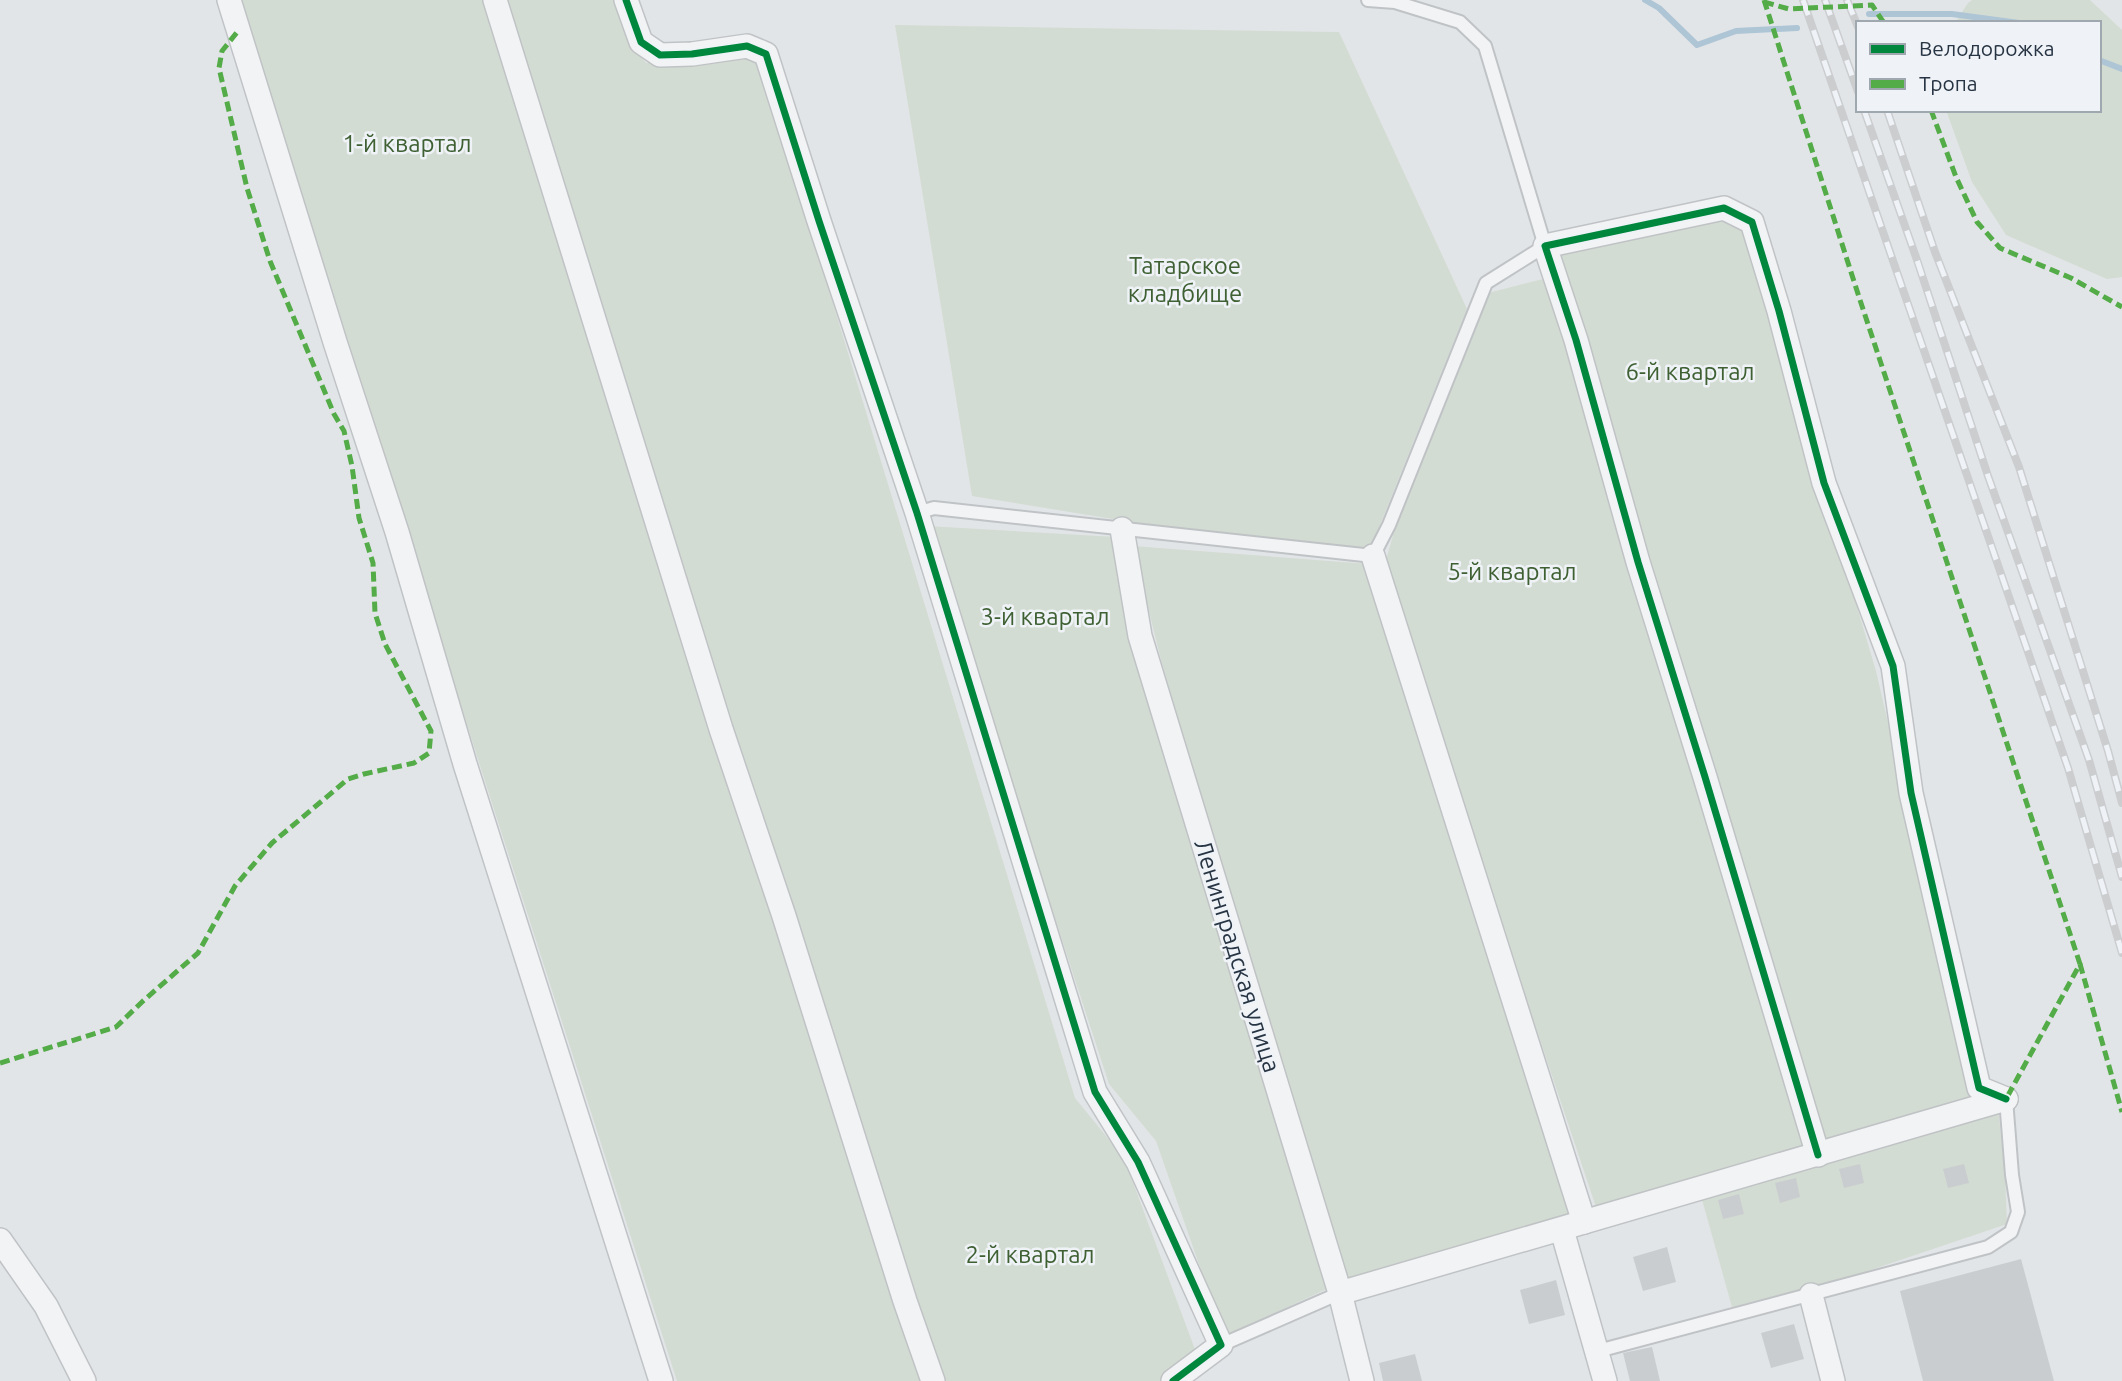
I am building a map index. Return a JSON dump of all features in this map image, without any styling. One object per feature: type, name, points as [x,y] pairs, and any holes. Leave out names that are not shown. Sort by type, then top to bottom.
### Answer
[{"type":"street","points":[[229,0],[397,532],[461,752],[661,1381]]},
{"type":"street","points":[[495,0],[721,729],[933,1381]]},
{"type":"street","points":[[626,0],[641,42],[660,55],[692,54],[747,46],[766,54],[818,221],[917,513],[1095,1092],[1138,1162],[1221,1345],[1174,1381]]},
{"type":"street","points":[[1818,1156],[1638,562],[1576,340],[1545,246],[1724,208],[1752,222],[1779,311],[1824,483],[1894,666],[1911,793],[1979,1088],[2006,1099]]},
{"type":"street","name":"Ленинградская улица","points":[[1122,529],[1140,636],[1340,1293],[1362,1381]]},
{"type":"street","points":[[1373,556],[1584,1222]]},
{"type":"street","points":[[1340,1293],[1818,1156],[2006,1099]]},
{"type":"street","points":[[1562,1230],[1605,1381]]},
{"type":"street","points":[[0,1240],[46,1306],[84,1381]]},
{"type":"street","points":[[1811,1296],[1833,1381]]},
{"type":"lane","points":[[917,513],[934,508],[1373,556],[1389,525],[1486,283],[1545,246],[1485,46],[1460,22],[1395,2],[1367,0]]},
{"type":"lane","points":[[1598,1352],[1989,1247],[2011,1233],[2018,1212],[2011,1175],[2006,1099]]},
{"type":"lane","points":[[1221,1345],[1340,1293]]},
{"type":"green space","name":"1-й квартал","points":[[235,0],[488,0],[928,1381],[677,1381]]},
{"type":"green space","name":"2-й квартал","points":[[505,0],[619,0],[635,49],[646,63],[757,54],[1075,1098],[1124,1158],[1197,1355],[1163,1381],[942,1381],[658,506]]},
{"type":"green space","points":[[1972,0],[2090,0],[2122,30],[2122,277],[2107,279],[2006,235],[1972,182],[1947,112],[2101,112],[2101,21],[1956,21]]},
{"type":"green space","name":"Татарское кладбище","points":[[895,25],[1339,32],[1467,309],[1370,550],[1131,522],[972,496]]},
{"type":"green space","name":"6-й квартал","points":[[1718,216],[1746,231],[1876,671],[1976,1101],[1823,1146],[1556,252]]},
{"type":"green space","name":"5-й квартал","points":[[1551,277],[1811,1146],[1598,1213],[1383,571],[1395,528],[1488,293]]},
{"type":"green space","name":"3-й квартал","points":[[927,526],[1116,537],[1329,1288],[1224,1336],[1156,1141],[1109,1084]]},
{"type":"green space","points":[[1133,546],[1369,564],[1576,1217],[1344,1285],[1161,660]]},
{"type":"green space","points":[[1998,1108],[2007,1224],[1850,1277],[1732,1307],[1701,1196]]},
{"type":"building","points":[[1860,1164],[1864,1183],[1844,1188],[1839,1169]]},
{"type":"building","points":[[1964,1164],[1969,1183],[1948,1188],[1943,1169]]},
{"type":"building","points":[[1796,1178],[1800,1197],[1780,1203],[1775,1183]]},
{"type":"building","points":[[1739,1194],[1744,1214],[1723,1219],[1718,1200]]},
{"type":"building","points":[[1667,1247],[1676,1282],[1643,1291],[1633,1257]]},
{"type":"building","points":[[2021,1259],[2054,1381],[1923,1381],[1900,1291]]},
{"type":"building","points":[[1556,1280],[1565,1315],[1529,1324],[1520,1290]]},
{"type":"building","points":[[1794,1324],[1804,1359],[1771,1368],[1761,1333]]},
{"type":"building","points":[[1652,1347],[1660,1381],[1630,1381],[1623,1353]]},
{"type":"building","points":[[1415,1354],[1422,1381],[1383,1381],[1379,1363]]},
{"type":"waterway","points":[[1645,0],[1659,8],[1697,45],[1736,31],[1797,28]]},
{"type":"waterway","points":[[1869,14],[1952,14],[2004,21]]},
{"type":"waterway","points":[[2101,61],[2122,69]]},
{"type":"railway","points":[[1803,0],[2068,768],[2122,953]]},
{"type":"railway","points":[[1825,0],[1856,86]]},
{"type":"railway","points":[[1847,0],[1856,22]]},
{"type":"railway","points":[[1865,112],[1988,476],[2089,760],[2122,877]]},
{"type":"railway","points":[[1888,112],[1935,252],[2019,467],[2122,803]]},
{"type":"marked path","points":[[1764,0],[1859,297],[2080,964],[2006,1099]]},
{"type":"marked path","points":[[1764,2],[1789,9],[1872,5],[1883,21]]},
{"type":"marked path","points":[[0,1063],[116,1027],[198,953],[235,886],[272,843],[348,779],[414,763],[429,753],[431,731],[385,644],[375,613],[373,563],[359,518],[344,431],[334,414],[270,261],[247,188],[219,68],[222,51],[238,31]]},
{"type":"marked path","points":[[1932,112],[1956,177],[1977,222],[2000,248],[2071,278],[2122,307]]},
{"type":"marked path","points":[[2080,964],[2122,1112]]},
{"type":"cycle path","points":[[626,0],[641,42],[660,55],[692,54],[747,46],[766,54],[917,513],[1095,1092],[1138,1162],[1221,1345],[1173,1381]]},
{"type":"cycle path","points":[[1818,1155],[1638,562],[1576,340],[1545,246],[1724,208],[1752,222],[1779,311],[1824,483],[1893,666],[1911,793],[1979,1088],[2006,1099]]}]
